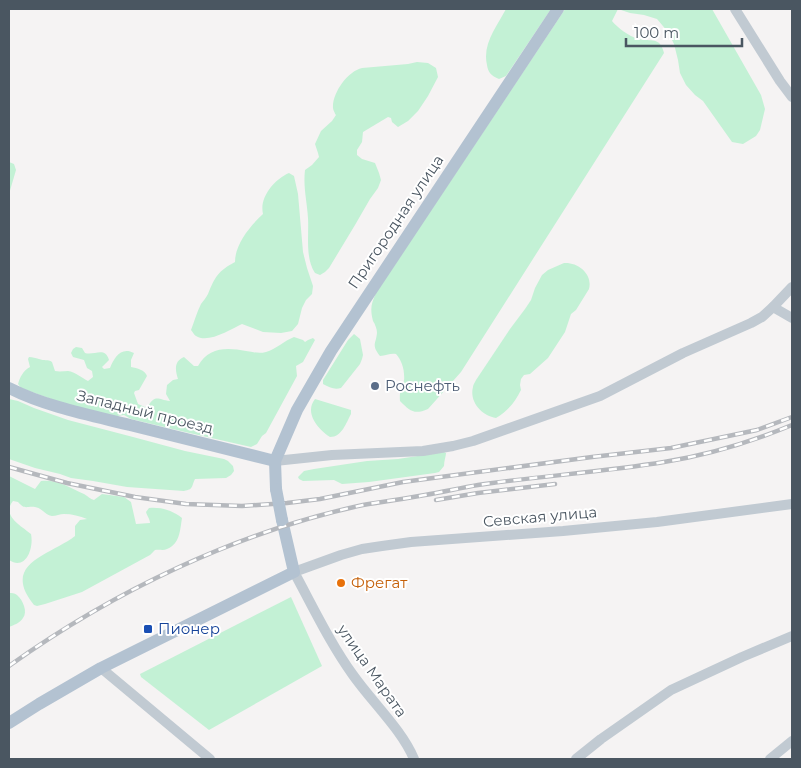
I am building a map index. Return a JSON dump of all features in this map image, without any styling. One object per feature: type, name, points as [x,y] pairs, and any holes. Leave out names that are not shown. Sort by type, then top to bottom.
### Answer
[{"type":"main road","name":"Пригородная улица","points":[[275,461],[297,410],[331,351],[558,9]]},
{"type":"main road","name":"Западный проезд","points":[[9,388],[54,406],[275,461]]},
{"type":"main road","points":[[9,723],[101,668],[294,572],[276,489],[275,461]]},
{"type":"street","points":[[735,9],[792,97]]},
{"type":"street","points":[[275,461],[332,455],[423,451],[473,441],[600,396],[684,354],[751,324],[774,307],[792,287]]},
{"type":"street","points":[[774,307],[792,318]]},
{"type":"street","name":"Севская улица","points":[[294,572],[362,549],[411,542],[657,522],[792,504]]},
{"type":"street","name":"улица Марата","points":[[294,572],[328,636],[348,668],[408,746],[414,759]]},
{"type":"street","points":[[576,759],[671,690],[792,636]]},
{"type":"street","points":[[101,668],[210,759]]},
{"type":"street","points":[[770,759],[792,741]]},
{"type":"green space","points":[[506,9],[551,9],[506,76],[499,79],[488,70],[486,57],[488,43]]},
{"type":"green space","points":[[565,9],[618,9],[612,21],[617,26],[635,38],[657,42],[664,53],[461,372],[428,409],[419,412],[412,411],[400,401],[404,377],[400,360],[396,354],[380,356],[376,349],[377,333],[372,313],[373,300]]},
{"type":"green space","points":[[618,9],[712,9],[761,95],[765,109],[760,130],[756,136],[743,144],[732,142],[703,101],[686,85],[680,73],[674,44],[668,32],[657,19]]},
{"type":"green space","points":[[417,62],[428,63],[436,68],[438,77],[418,111],[408,121],[398,127],[388,117],[363,132],[362,142],[357,150],[357,155],[362,159],[375,163],[381,180],[329,268],[320,275],[315,273],[310,260],[308,246],[305,170],[319,157],[315,144],[321,131],[336,115],[333,109],[335,96],[346,78],[357,70]]},
{"type":"green space","points":[[9,162],[14,164],[16,170],[9,194]]},
{"type":"green space","points":[[289,173],[294,176],[298,194],[303,252],[313,286],[312,294],[302,308],[298,324],[292,331],[281,333],[263,332],[242,324],[213,337],[201,338],[196,336],[191,330],[201,304],[215,279],[225,268],[235,262],[240,242],[263,214],[263,201],[269,189]]},
{"type":"green space","points":[[564,263],[579,267],[587,274],[590,284],[589,289],[576,310],[571,314],[565,332],[548,358],[530,374],[524,375],[521,379],[521,390],[511,406],[496,418],[491,417],[475,403],[472,393],[473,386],[531,300],[542,275],[548,270]]},
{"type":"green space","points":[[354,334],[360,339],[363,355],[360,364],[341,388],[329,387],[323,384],[323,380],[348,340]]},
{"type":"green space","points":[[294,337],[305,342],[313,338],[315,340],[303,362],[296,366],[297,376],[266,433],[257,444],[251,447],[131,419],[124,415],[111,417],[73,407],[21,388],[18,384],[22,374],[30,367],[29,357],[50,361],[55,371],[68,371],[88,381],[93,377],[92,371],[87,368],[84,360],[73,357],[71,353],[73,349],[76,347],[82,348],[88,354],[105,353],[109,360],[102,367],[104,369],[110,368],[119,354],[129,351],[134,353],[131,367],[143,371],[147,376],[139,390],[134,393],[138,404],[145,407],[155,399],[170,401],[166,394],[167,385],[173,380],[178,379],[176,366],[178,361],[184,357],[194,366],[198,366],[207,355],[219,350],[232,349],[263,353]]},
{"type":"green space","points":[[9,399],[68,420],[185,451],[224,459],[233,466],[234,471],[226,478],[195,479],[191,488],[184,491],[127,487],[71,478],[35,468],[9,459]]},
{"type":"green space","points":[[315,399],[351,410],[351,414],[338,435],[330,437],[317,425],[311,410]]},
{"type":"green space","points":[[446,453],[444,466],[439,472],[435,473],[342,484],[334,480],[303,481],[298,477],[304,471],[314,469]]},
{"type":"green space","points":[[9,476],[35,489],[41,481],[58,483],[94,500],[102,494],[124,497],[131,502],[136,524],[150,523],[146,512],[149,508],[170,511],[182,518],[179,536],[171,547],[165,550],[155,550],[150,555],[82,592],[37,606],[34,605],[25,591],[23,579],[26,570],[43,555],[75,536],[75,526],[80,520],[87,519],[67,514],[52,516],[35,507],[24,507],[18,502],[13,501],[9,511]]},
{"type":"green space","points":[[9,511],[14,520],[31,534],[32,540],[28,556],[20,563],[9,560]]},
{"type":"green space","points":[[9,593],[19,597],[23,603],[25,613],[17,624],[9,627]]},
{"type":"green space","points":[[291,597],[322,666],[209,730],[141,677],[140,674]]},
{"type":"railway","points":[[9,467],[67,483],[135,497],[186,504],[242,506],[320,499],[403,482],[671,448],[757,430],[792,417]]},
{"type":"railway","points":[[9,666],[91,613],[134,589],[223,548],[269,531],[363,505],[478,485],[618,469],[697,456],[761,437],[792,425]]},
{"type":"railway","points":[[436,500],[555,484]]},
{"type":"place","name":"Роснефть","points":[[375,386]]},
{"type":"place","name":"Фрегат","points":[[341,583]]},
{"type":"place","name":"Пионер","points":[[148,629]]}]
